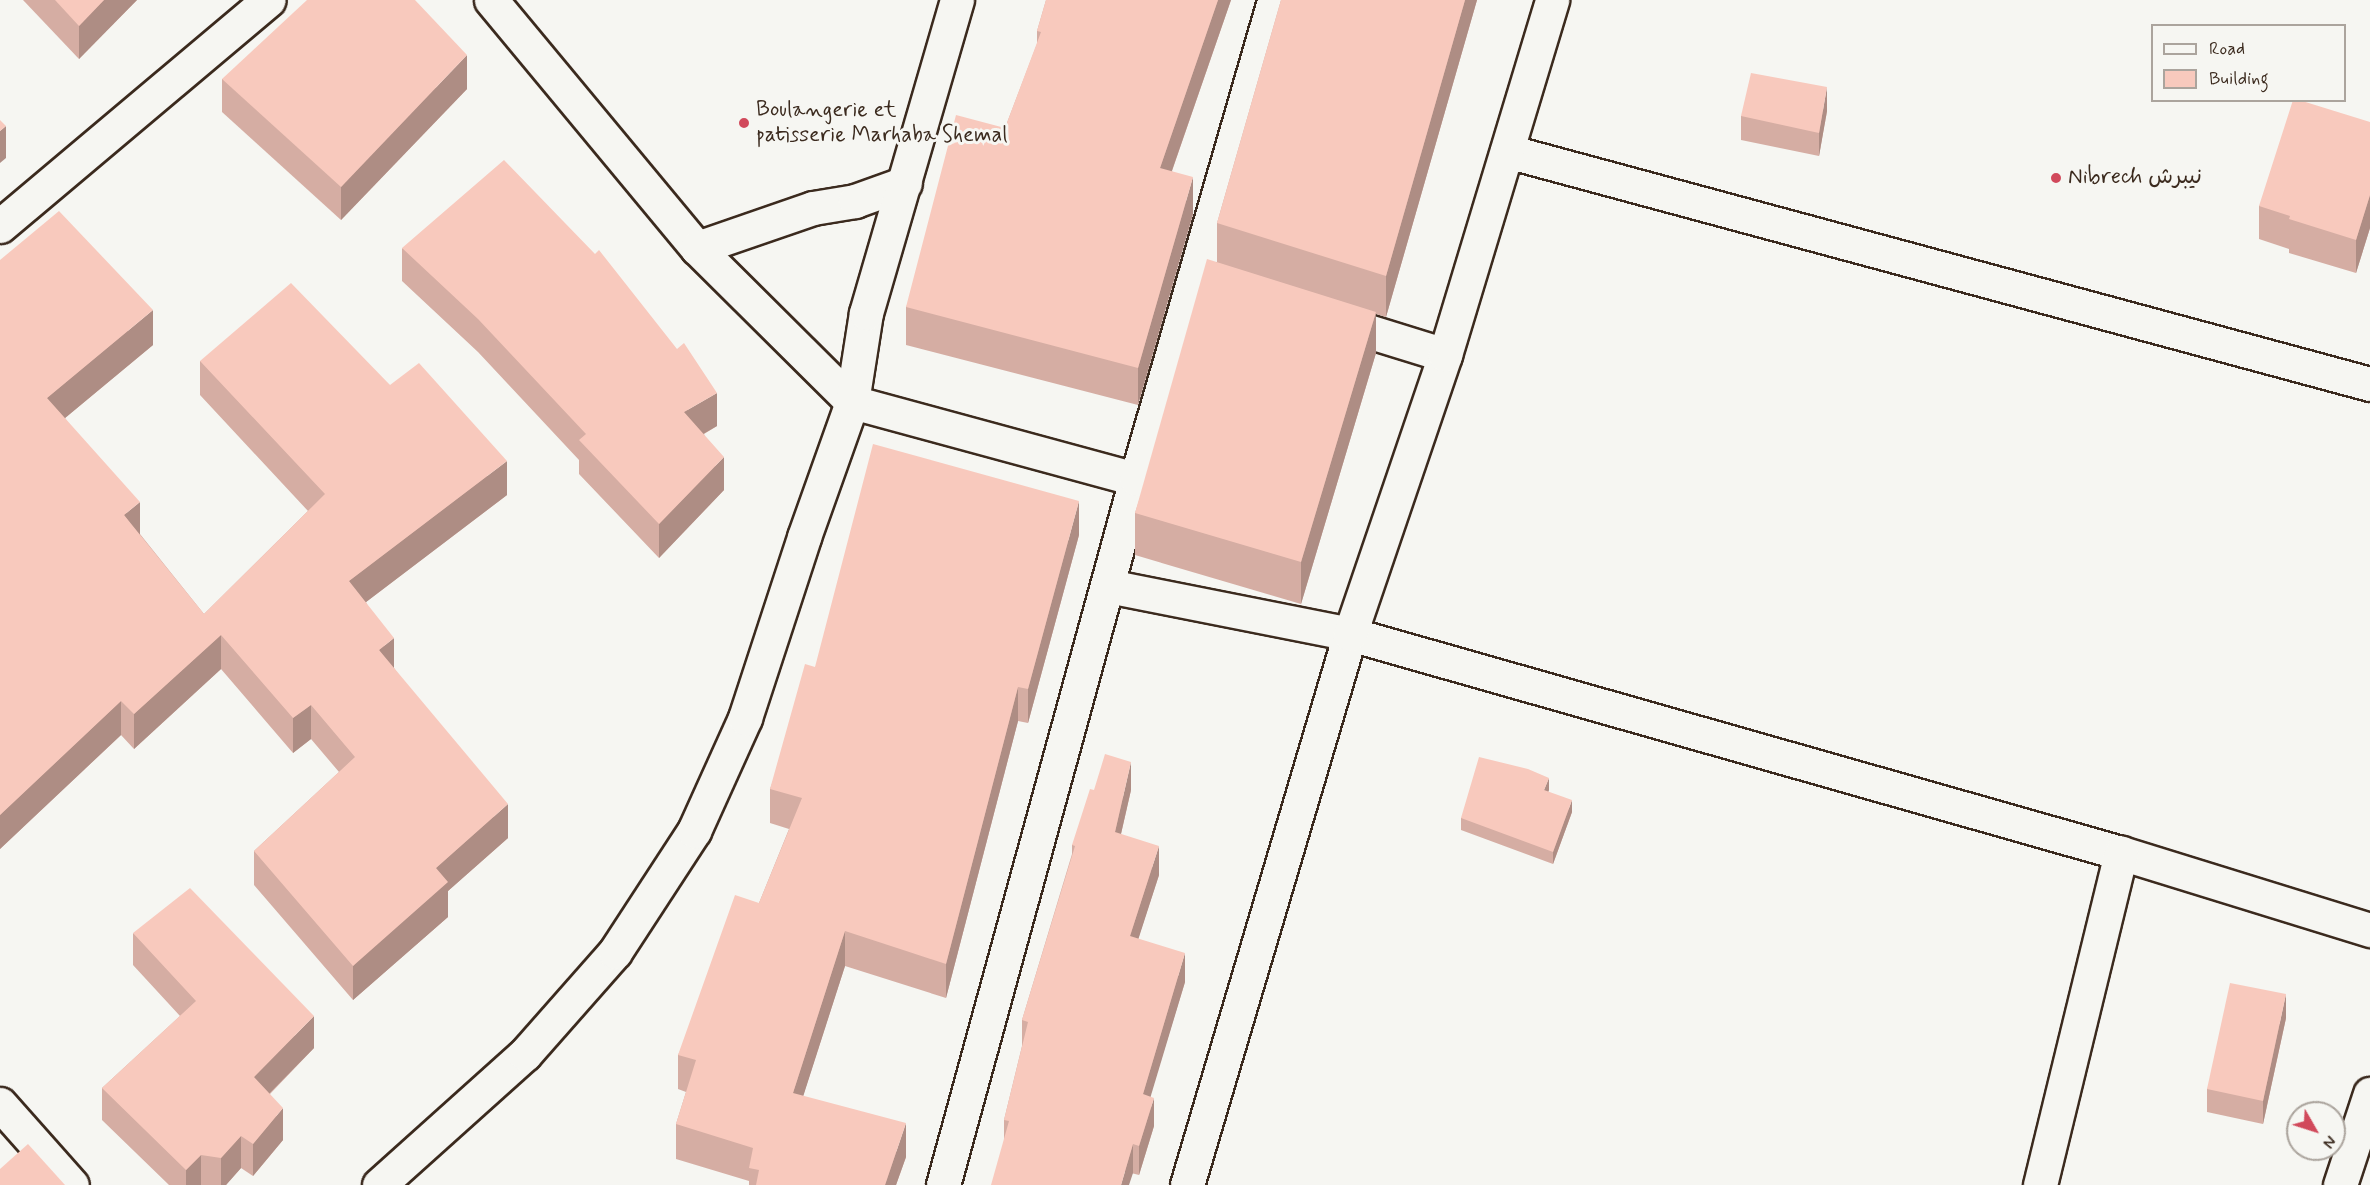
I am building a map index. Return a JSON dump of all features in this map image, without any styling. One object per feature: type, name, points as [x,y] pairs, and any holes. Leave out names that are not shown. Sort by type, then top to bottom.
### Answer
[{"type":"street","points":[[0,226],[268,0]]},
{"type":"street","points":[[491,0],[698,248],[852,402],[1136,479]]},
{"type":"street","points":[[379,1185],[525,1054],[615,952],[694,831],[745,718],[804,537],[852,402],[866,313],[957,0]]},
{"type":"street","points":[[943,1185],[1136,479],[1207,281],[1274,0]]},
{"type":"street","points":[[1187,1185],[1350,634],[1445,355],[1552,0]]},
{"type":"street","points":[[1507,151],[2370,384]]},
{"type":"street","points":[[698,248],[813,208],[855,201],[905,183]]},
{"type":"street","points":[[1298,309],[1445,355]]},
{"type":"street","points":[[1108,586],[1350,634],[2121,853],[2370,930]]},
{"type":"street","points":[[2040,1185],[2121,853]]},
{"type":"street","points":[[2340,1185],[2370,1094]]},
{"type":"street","points":[[0,1104],[72,1185]]},
{"type":"building","points":[[55,0],[104,0],[79,26]]},
{"type":"building","points":[[307,0],[415,0],[467,55],[341,187],[222,79]]},
{"type":"building","points":[[1046,0],[1218,0],[1160,168],[1193,177],[1138,368],[906,307],[956,115],[1005,128],[1041,32],[1037,31]]},
{"type":"building","points":[[1281,0],[1465,0],[1386,276],[1217,223]]},
{"type":"building","points":[[1751,73],[1827,87],[1819,133],[1741,116]]},
{"type":"building","points":[[2292,102],[2305,102],[2370,122],[2370,195],[2356,240],[2289,219],[2290,216],[2259,206]]},
{"type":"building","points":[[0,120],[6,126],[0,131]]},
{"type":"building","points":[[504,160],[595,254],[599,250],[677,349],[684,343],[717,393],[684,412],[724,457],[659,524],[579,440],[586,434],[478,319],[402,248]]},
{"type":"building","points":[[59,211],[153,310],[47,398],[140,502],[124,515],[204,614],[325,494],[200,361],[291,283],[390,385],[419,363],[507,461],[349,581],[394,638],[379,650],[508,804],[436,868],[448,882],[353,966],[254,851],[355,757],[311,705],[293,718],[221,635],[134,714],[121,701],[0,815],[0,260]]},
{"type":"building","points":[[1207,259],[1376,312],[1301,562],[1135,513]]},
{"type":"building","points":[[873,444],[1079,501],[1028,689],[1018,687],[946,964],[845,931],[793,1093],[906,1123],[885,1185],[756,1185],[759,1170],[749,1168],[753,1148],[676,1124],[696,1060],[678,1055],[735,895],[759,903],[802,798],[770,789],[805,664],[815,667]]},
{"type":"building","points":[[1105,754],[1131,762],[1115,832],[1159,846],[1130,936],[1185,953],[1143,1094],[1154,1098],[1139,1146],[1133,1144],[1121,1185],[991,1185],[1009,1121],[1004,1120],[1028,1022],[1022,1020],[1075,846],[1072,845],[1090,789],[1094,790]]},
{"type":"building","points":[[1479,757],[1528,769],[1549,778],[1544,790],[1572,800],[1553,852],[1461,818]]},
{"type":"building","points":[[190,888],[314,1016],[254,1077],[283,1108],[253,1144],[241,1136],[221,1158],[201,1155],[186,1170],[102,1088],[196,1001],[133,933]]},
{"type":"building","points":[[2230,983],[2286,994],[2263,1101],[2207,1089]]},
{"type":"building","points":[[28,1144],[65,1185],[0,1185],[0,1169]]},
{"type":"place","name":"Boulangerie et patisserie Marhaba Shemal","points":[[744,123]]},
{"type":"place","name":"Nibrech نيبرش","points":[[2056,178]]}]
